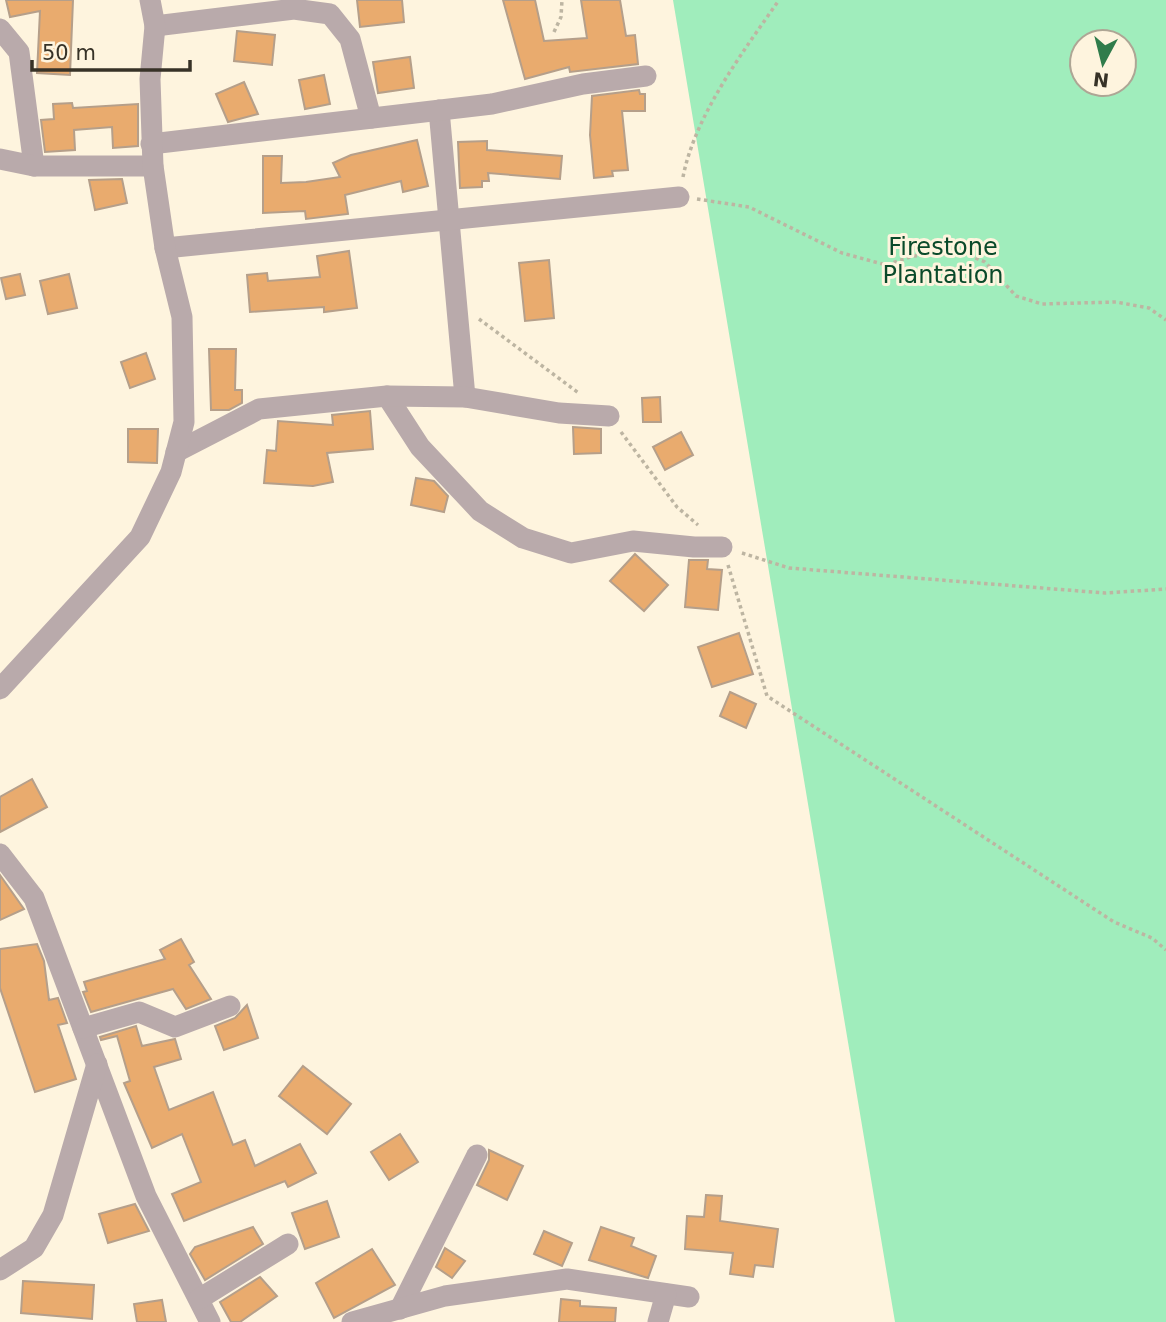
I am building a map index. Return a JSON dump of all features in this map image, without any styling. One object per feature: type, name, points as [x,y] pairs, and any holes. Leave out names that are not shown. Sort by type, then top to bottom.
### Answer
[{"type":"street","points":[[0,689],[140,537],[171,472],[184,422],[182,317],[165,248],[151,144],[150,79],[155,26],[150,0]]},
{"type":"street","points":[[155,26],[332,7],[349,39],[371,118]]},
{"type":"street","points":[[0,29],[19,52],[34,166]]},
{"type":"street","points":[[151,144],[439,110],[646,76]]},
{"type":"street","points":[[439,110],[465,397]]},
{"type":"street","points":[[0,159],[34,166],[153,166]]},
{"type":"street","points":[[165,248],[678,197]]},
{"type":"street","points":[[176,452],[259,409],[387,396],[465,397],[559,413],[609,416]]},
{"type":"street","points":[[387,396],[420,447],[472,502],[523,538],[572,553],[634,541],[722,547]]},
{"type":"street","points":[[0,854],[34,898],[146,1196],[210,1322]]},
{"type":"street","points":[[83,1028],[139,1012],[175,1027],[230,1006]]},
{"type":"street","points":[[0,1270],[34,1248],[53,1215],[97,1064]]},
{"type":"street","points":[[400,1309],[477,1155]]},
{"type":"street","points":[[199,1299],[288,1244]]},
{"type":"street","points":[[352,1322],[445,1296],[567,1279],[689,1297]]},
{"type":"street","points":[[658,1322],[666,1294]]},
{"type":"path","points":[[554,32],[561,18],[562,0]]},
{"type":"path","points":[[779,0],[740,57],[688,149],[678,197],[749,207],[842,253],[887,265],[913,256],[964,253],[985,262],[1016,296],[1042,304],[1116,302],[1149,308],[1166,320]]},
{"type":"path","points":[[722,547],[789,568],[1105,593],[1166,589]]},
{"type":"path","points":[[722,547],[767,696],[1114,922],[1152,938],[1166,950]]},
{"type":"green space","name":"Firestone Plantation","points":[[673,0],[1166,0],[1166,1322],[895,1322]]},
{"type":"building","points":[[6,0],[73,0],[70,75],[37,73],[40,11],[10,17]]},
{"type":"building","points":[[357,0],[402,0],[404,22],[360,27]]},
{"type":"building","points":[[503,0],[535,0],[544,41],[587,38],[581,0],[620,0],[626,36],[635,35],[638,64],[570,72],[569,67],[525,79]]},
{"type":"building","points":[[237,31],[275,35],[272,65],[234,61]]},
{"type":"building","points":[[410,57],[414,88],[378,93],[373,62]]},
{"type":"building","points":[[324,75],[330,104],[305,109],[299,80]]},
{"type":"building","points":[[244,82],[258,114],[228,122],[216,94]]},
{"type":"building","points":[[639,90],[640,94],[645,94],[645,111],[622,111],[628,170],[612,171],[613,176],[594,178],[590,135],[592,96]]},
{"type":"building","points":[[72,103],[73,108],[138,104],[138,146],[113,148],[112,127],[74,130],[75,150],[45,152],[41,120],[54,119],[53,104]]},
{"type":"building","points":[[417,140],[428,186],[403,192],[401,181],[345,195],[348,214],[306,219],[305,211],[263,213],[263,156],[282,156],[281,183],[306,182],[340,177],[333,163],[351,155]]},
{"type":"building","points":[[487,141],[487,150],[562,156],[560,179],[488,173],[489,181],[482,181],[482,187],[460,188],[458,142]]},
{"type":"building","points":[[122,179],[127,203],[95,210],[89,180]]},
{"type":"building","points":[[349,251],[357,308],[324,312],[324,307],[250,312],[247,275],[267,273],[268,281],[320,277],[317,256]]},
{"type":"building","points":[[549,260],[554,318],[525,321],[519,263]]},
{"type":"building","points":[[20,274],[25,295],[6,299],[1,278]]},
{"type":"building","points":[[69,274],[77,308],[48,314],[40,281]]},
{"type":"building","points":[[209,349],[236,349],[235,390],[242,390],[242,403],[229,410],[211,410]]},
{"type":"building","points":[[146,353],[155,379],[130,388],[121,362]]},
{"type":"building","points":[[660,397],[661,422],[643,422],[642,398]]},
{"type":"building","points":[[370,411],[373,449],[327,453],[333,482],[313,486],[264,483],[267,450],[276,451],[278,421],[333,425],[332,415]]},
{"type":"building","points":[[573,427],[601,429],[601,453],[574,454]]},
{"type":"building","points":[[128,429],[158,429],[157,463],[128,462]]},
{"type":"building","points":[[681,432],[693,455],[665,470],[653,447]]},
{"type":"building","points":[[416,478],[434,481],[448,496],[444,512],[411,505]]},
{"type":"building","points":[[635,554],[668,585],[644,611],[610,581]]},
{"type":"building","points":[[689,560],[708,560],[707,569],[722,570],[718,610],[685,607]]},
{"type":"building","points":[[739,633],[753,674],[712,687],[698,647]]},
{"type":"building","points":[[730,692],[756,704],[746,728],[720,716]]},
{"type":"building","points":[[32,779],[47,807],[0,832],[0,797]]},
{"type":"building","points":[[0,875],[24,909],[0,920]]},
{"type":"building","points":[[181,939],[194,962],[189,965],[211,999],[186,1009],[173,989],[91,1012],[83,992],[87,991],[84,982],[165,959],[160,950]]},
{"type":"building","points":[[37,944],[44,961],[49,1000],[58,998],[67,1023],[58,1025],[76,1079],[35,1092],[0,988],[0,949]]},
{"type":"building","points":[[247,1005],[258,1038],[224,1050],[215,1026],[235,1018]]},
{"type":"building","points":[[136,1026],[142,1046],[175,1039],[181,1059],[154,1067],[169,1110],[213,1092],[233,1145],[245,1140],[255,1166],[300,1144],[316,1173],[288,1187],[285,1181],[184,1221],[172,1194],[201,1182],[182,1134],[152,1148],[124,1083],[130,1081],[117,1036],[101,1040],[100,1037]]},
{"type":"building","points":[[303,1066],[351,1104],[327,1134],[279,1096]]},
{"type":"building","points":[[400,1134],[418,1162],[389,1180],[371,1152]]},
{"type":"building","points":[[489,1150],[523,1166],[507,1200],[477,1185],[489,1160]]},
{"type":"building","points":[[706,1195],[722,1196],[720,1221],[778,1229],[773,1267],[755,1265],[753,1277],[730,1274],[733,1253],[685,1249],[687,1216],[704,1217]]},
{"type":"building","points":[[327,1201],[339,1237],[305,1249],[292,1213]]},
{"type":"building","points":[[135,1204],[149,1231],[108,1243],[99,1214]]},
{"type":"building","points":[[253,1227],[263,1244],[205,1280],[190,1254],[195,1247]]},
{"type":"building","points":[[601,1227],[634,1238],[631,1246],[656,1256],[648,1278],[589,1260]]},
{"type":"building","points":[[544,1231],[572,1243],[562,1266],[534,1254]]},
{"type":"building","points":[[445,1248],[465,1261],[452,1278],[436,1267]]},
{"type":"building","points":[[372,1249],[395,1285],[334,1318],[316,1283]]},
{"type":"building","points":[[260,1277],[277,1296],[240,1322],[231,1322],[220,1302]]},
{"type":"building","points":[[23,1281],[94,1285],[92,1319],[21,1313]]},
{"type":"building","points":[[561,1299],[580,1301],[580,1306],[616,1308],[615,1322],[559,1322]]},
{"type":"building","points":[[162,1300],[166,1322],[137,1322],[134,1304]]}]
